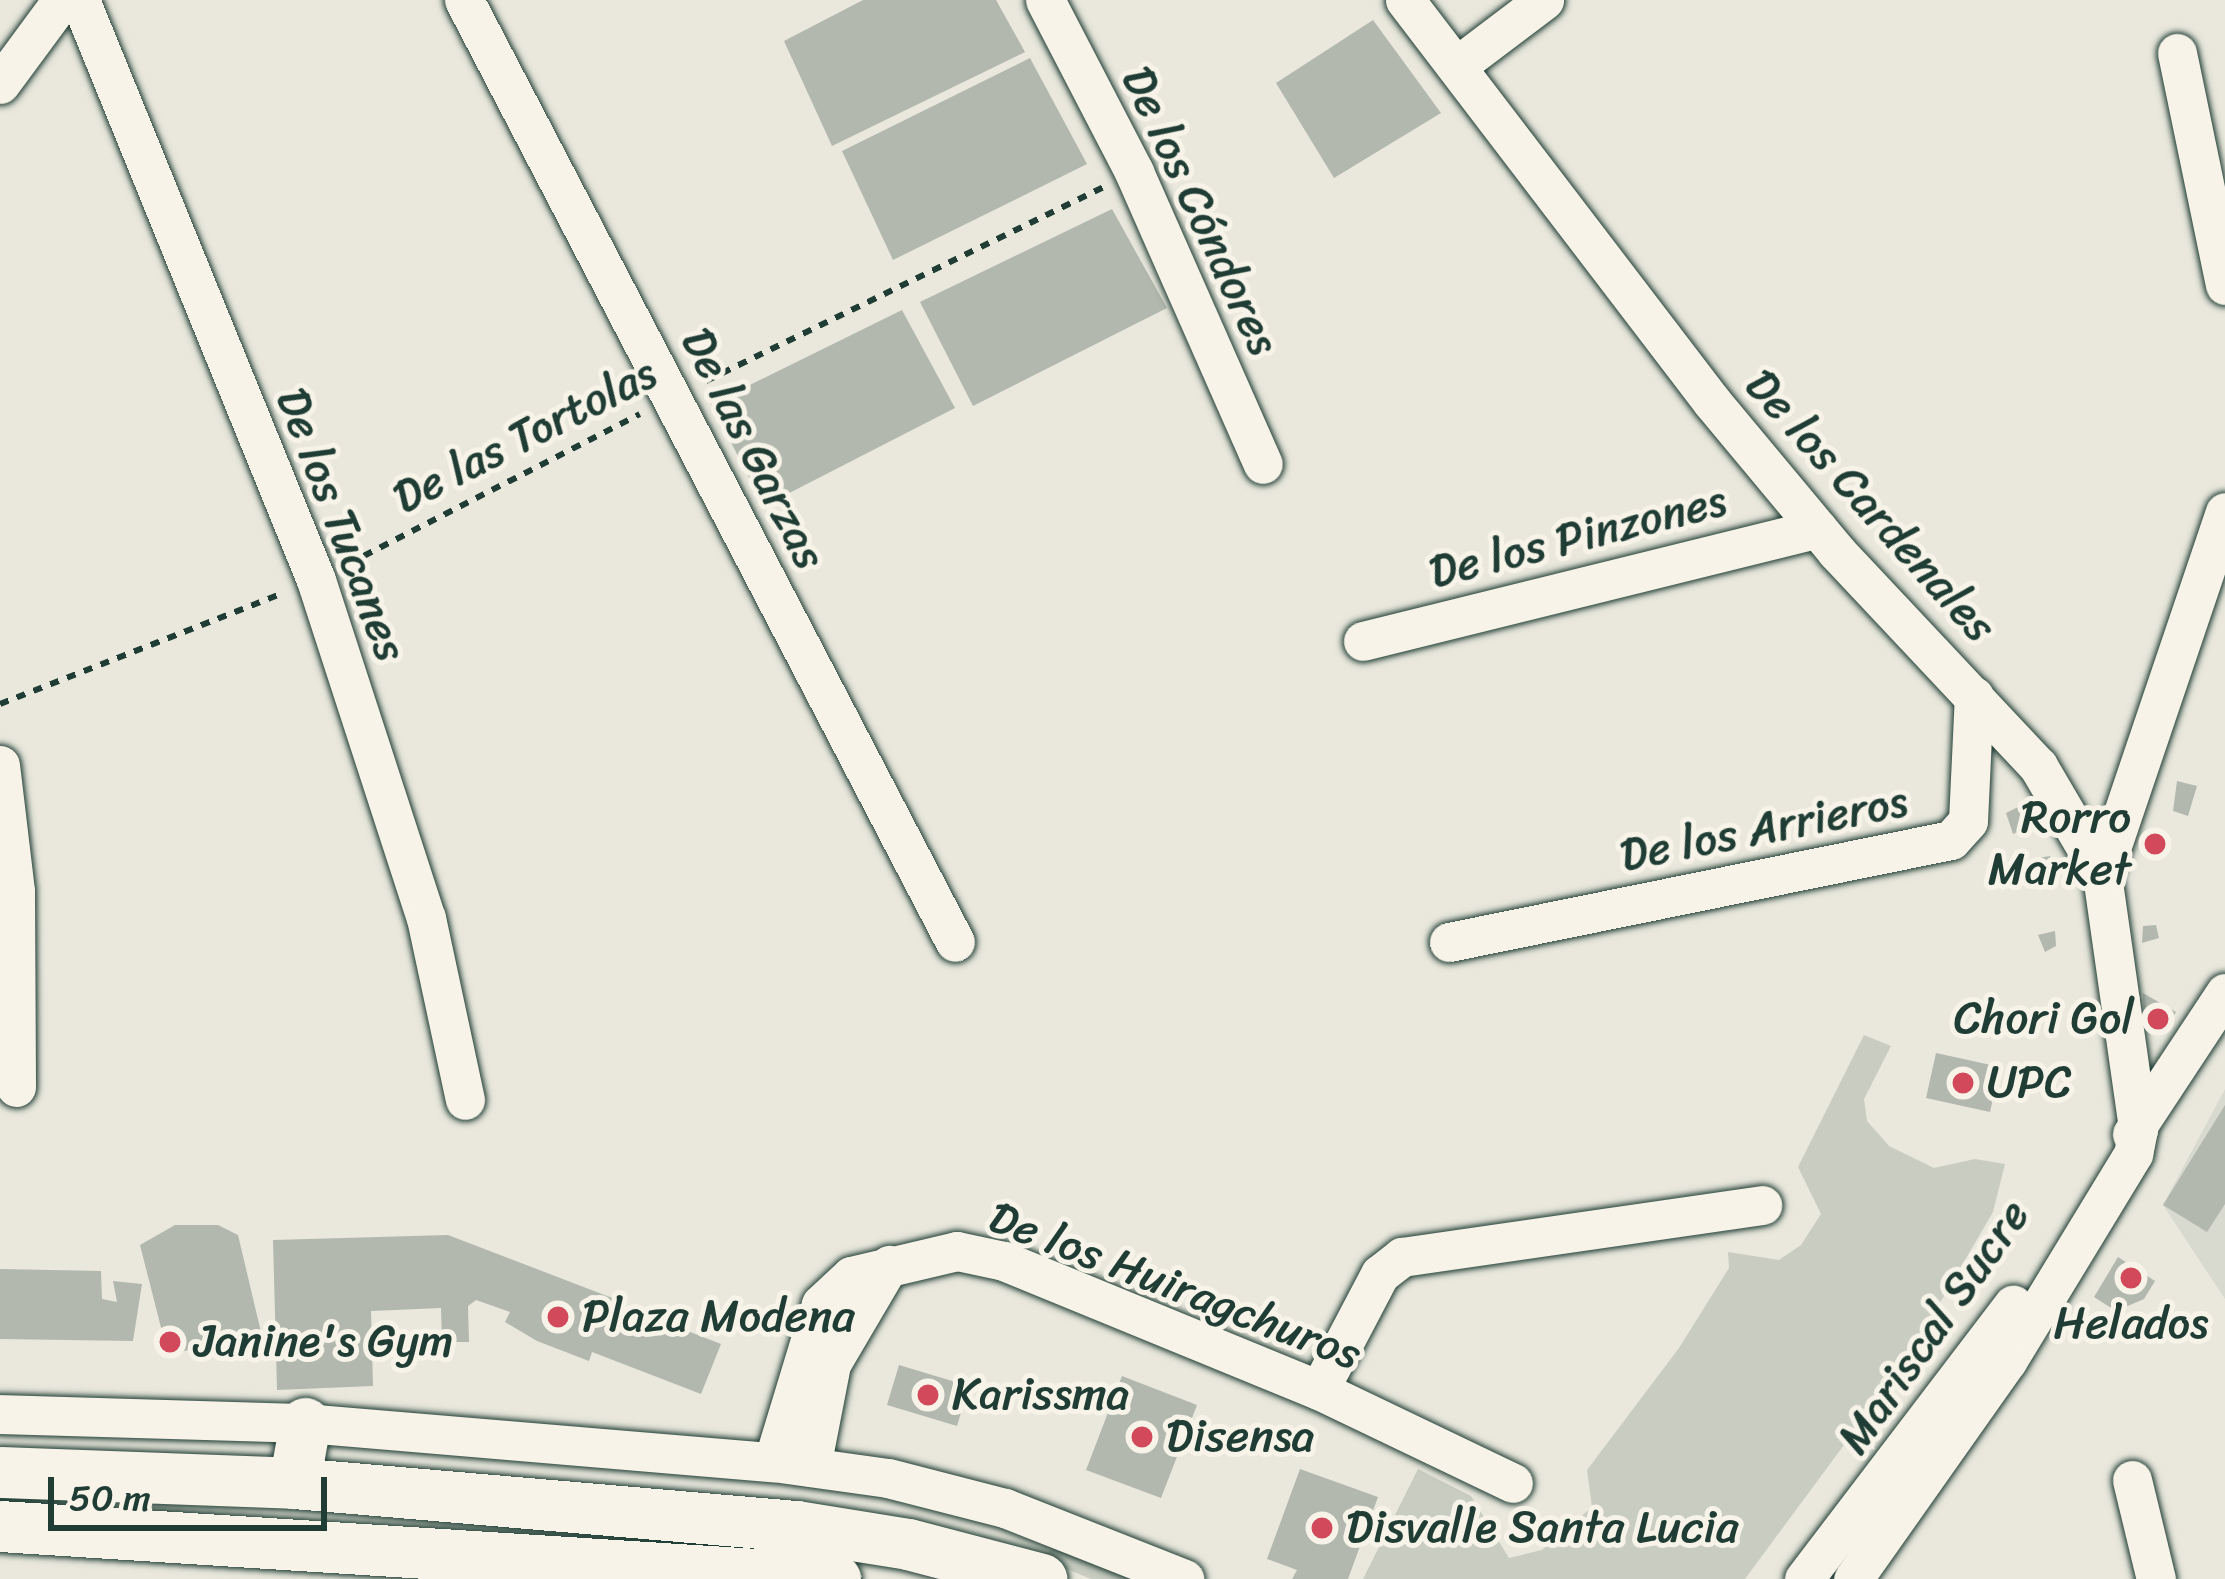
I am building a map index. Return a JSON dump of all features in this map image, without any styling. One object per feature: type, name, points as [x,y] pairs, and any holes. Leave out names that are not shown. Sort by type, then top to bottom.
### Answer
[{"type":"main road","points":[[294,1483],[304,1423]]},
{"type":"main road","points":[[0,1472],[294,1483],[796,1526],[908,1544],[1041,1579]]},
{"type":"main road","points":[[0,1526],[835,1579]]},
{"type":"main road","points":[[215,1538],[288,1579]]},
{"type":"street","points":[[0,84],[62,0]]},
{"type":"street","name":"De los Tucanes","points":[[80,0],[316,580],[426,919],[465,1100]]},
{"type":"street","name":"De las Garzas","points":[[464,0],[955,942]]},
{"type":"street","name":"De los Cóndores","points":[[1045,0],[1134,172],[1263,464]]},
{"type":"street","name":"De los Cardenales","points":[[1405,0],[1817,529],[2038,766],[2102,875],[2138,1129]]},
{"type":"street","points":[[1459,65],[1544,0]]},
{"type":"street","points":[[2177,53],[2225,285]]},
{"type":"street","points":[[2102,875],[2225,512]]},
{"type":"street","name":"De los Pinzones","points":[[1363,641],[1817,529]]},
{"type":"street","name":"De los Arrieros","points":[[1449,942],[1951,840],[1968,821],[1974,696]]},
{"type":"street","points":[[1,775],[15,890],[16,1087]]},
{"type":"street","name":"Mariscal Sucre","points":[[1804,1579],[1946,1400],[2105,1165],[2138,1129],[2225,993]]},
{"type":"street","name":"Mariscal Sucre","points":[[1853,1579],[2019,1342],[2125,1172],[2138,1129]]},
{"type":"street","points":[[1319,1390],[1380,1274],[1402,1257],[1762,1205]]},
{"type":"street","name":"De los Huiragchuros","points":[[792,1465],[821,1304],[850,1276],[957,1251],[1004,1261],[1319,1390],[1513,1484]]},
{"type":"street","points":[[0,1414],[304,1423],[792,1465],[1005,1508],[1184,1579]]},
{"type":"street","points":[[2132,1480],[2156,1579]]},
{"type":"path","name":"De las Tortolas","points":[[0,704],[316,580],[672,398],[1134,172]]},
{"type":"shaded area","points":[[1864,1035],[1891,1046],[1864,1099],[1867,1121],[1889,1146],[1934,1168],[1975,1159],[2005,1164],[1993,1212],[1906,1361],[1745,1579],[1363,1579],[1418,1469],[1471,1496],[1509,1558],[1542,1550],[1592,1507],[1587,1470],[1679,1348],[1729,1268],[1728,1252],[1779,1260],[1801,1245],[1821,1214],[1798,1167]]},
{"type":"shaded area","points":[[2225,1089],[2225,1299],[2163,1205]]},
{"type":"shaded area","points":[[1060,1546],[1130,1579],[1091,1579],[1038,1557]]},
{"type":"building","points":[[863,0],[996,0],[1025,52],[832,146],[784,41]]},
{"type":"building","points":[[1373,20],[1441,113],[1334,178],[1276,83]]},
{"type":"building","points":[[1030,58],[1087,164],[893,260],[842,151]]},
{"type":"building","points":[[1112,209],[1167,308],[973,406],[920,302]]},
{"type":"building","points":[[902,310],[955,408],[764,506],[711,404]]},
{"type":"building","points":[[2177,781],[2197,786],[2188,816],[2173,811]]},
{"type":"building","points":[[2020,806],[2031,826],[2013,834],[2006,813]]},
{"type":"building","points":[[2050,856],[2059,880],[2039,889],[2032,859]]},
{"type":"building","points":[[2156,925],[2159,938],[2142,943],[2143,926]]},
{"type":"building","points":[[2055,931],[2056,946],[2045,952],[2038,935]]},
{"type":"building","name":"Chori Gol","points":[[2143,993],[2176,1012],[2162,1034],[2144,1025]]},
{"type":"building","name":"UPC","points":[[1936,1053],[2000,1067],[1990,1112],[1926,1098]]},
{"type":"building","points":[[2225,1105],[2225,1204],[2207,1232],[2163,1205]]},
{"type":"building","points":[[175,1225],[218,1225],[238,1235],[261,1332],[168,1355],[140,1245]]},
{"type":"building","name":"Plaza Modena","points":[[448,1235],[615,1299],[605,1323],[623,1330],[631,1309],[721,1344],[701,1394],[592,1352],[589,1361],[537,1341],[505,1322],[510,1312],[476,1300],[468,1306],[469,1342],[442,1342],[441,1308],[371,1311],[373,1386],[277,1390],[273,1240]]},
{"type":"building","points":[[2118,1257],[2155,1281],[2144,1299],[2116,1311],[2094,1297]]},
{"type":"building","points":[[0,1269],[101,1271],[102,1299],[117,1302],[113,1281],[142,1284],[133,1341],[0,1339]]},
{"type":"building","name":"Karissma","points":[[899,1365],[969,1386],[957,1426],[887,1405]]},
{"type":"building","name":"Disensa","points":[[1122,1376],[1197,1405],[1161,1498],[1086,1470]]},
{"type":"building","name":"Disvalle Santa Lucia","points":[[1300,1469],[1378,1497],[1348,1579],[1292,1579],[1297,1570],[1267,1559]]},
{"type":"place","name":"Rorro Market","points":[[2155,844]]},
{"type":"place","name":"Chori Gol","points":[[2158,1019]]},
{"type":"place","name":"UPC","points":[[1963,1083]]},
{"type":"place","name":"Helados","points":[[2131,1278]]},
{"type":"place","name":"Plaza Modena","points":[[558,1317]]},
{"type":"place","name":"Janine's Gym","points":[[170,1342]]},
{"type":"place","name":"Karissma","points":[[928,1395]]},
{"type":"place","name":"Disensa","points":[[1142,1437]]},
{"type":"place","name":"Disvalle Santa Lucia","points":[[1322,1528]]}]
